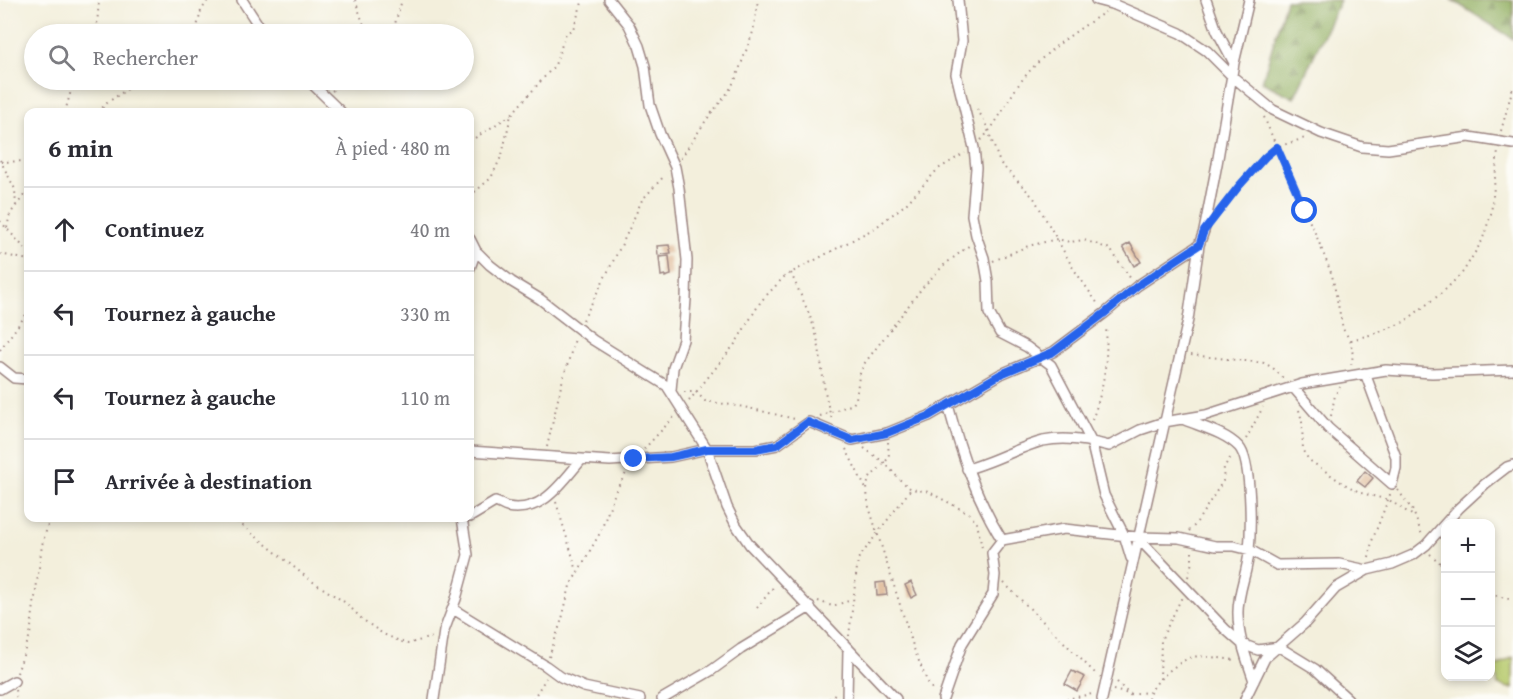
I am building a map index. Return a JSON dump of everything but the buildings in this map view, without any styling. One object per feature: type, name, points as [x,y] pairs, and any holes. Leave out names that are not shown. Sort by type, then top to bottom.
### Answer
[{"type":"street","points":[[242,0],[258,24]]},
{"type":"street","points":[[609,0],[629,25],[639,46],[645,66],[650,105],[675,167],[679,188],[687,260],[686,299],[683,340],[673,368],[671,392]]},
{"type":"street","points":[[958,0],[962,41],[956,74],[974,148],[976,168],[972,215],[977,240],[986,265],[987,307],[1000,333],[1051,365],[1091,441],[1104,495],[1124,535],[1132,560]]},
{"type":"street","points":[[1096,0],[1118,3],[1180,33],[1207,51],[1232,76],[1274,110],[1321,134],[1362,147],[1388,149],[1468,137],[1513,144]]},
{"type":"street","points":[[1206,0],[1217,31],[1234,63]]},
{"type":"street","points":[[1101,699],[1188,320],[1199,245],[1204,231],[1234,63],[1249,0]]},
{"type":"street","points":[[319,90],[337,108]]},
{"type":"street","points":[[474,451],[610,461],[671,457],[707,449],[756,449],[777,445],[808,422],[852,440],[887,433],[929,416],[1001,374],[1053,352],[1137,286],[1199,245]]},
{"type":"street","points":[[474,247],[490,265],[540,299],[578,329],[618,357],[663,382],[707,449],[727,507],[750,545],[780,578],[812,603],[848,649],[896,699]]},
{"type":"street","points":[[474,257],[476,251]]},
{"type":"street","points":[[0,367],[15,378],[24,379]]},
{"type":"street","points":[[967,469],[986,464],[1042,441],[1063,438],[1091,441],[1109,446],[1140,430],[1164,422],[1185,420],[1293,387],[1346,376],[1386,370],[1432,373],[1513,370]]},
{"type":"street","points":[[1293,387],[1328,428],[1392,484],[1396,456],[1365,373]]},
{"type":"street","points":[[948,405],[967,469],[981,502],[1002,540]]},
{"type":"street","points":[[1185,420],[1227,438],[1240,447],[1246,461],[1250,491],[1250,550],[1238,613],[1242,644],[1254,681]]},
{"type":"street","points":[[474,514],[495,502],[505,507],[541,502],[554,492],[582,459]]},
{"type":"street","points":[[1245,699],[1265,658],[1305,623],[1336,588],[1367,570],[1392,564],[1413,555],[1426,545],[1459,508],[1485,484],[1513,465]]},
{"type":"street","points":[[434,699],[444,631],[453,609],[468,555],[466,522]]},
{"type":"street","points":[[943,699],[962,644],[993,594],[995,575],[992,553],[1002,540],[1064,529],[1137,537],[1179,538],[1215,546],[1234,546],[1250,550],[1277,565],[1339,564],[1367,570]]},
{"type":"street","points":[[1137,537],[1242,644],[1258,650],[1279,647],[1315,669],[1348,699]]},
{"type":"street","points":[[662,699],[722,664],[812,603]]},
{"type":"street","points":[[453,609],[561,677],[584,687],[640,699]]},
{"type":"street","points":[[847,699],[848,649]]},
{"type":"street","points":[[0,689],[14,681]]},
{"type":"path","points":[[97,24],[99,0]]},
{"type":"path","points":[[198,24],[201,11],[208,0]]},
{"type":"path","points":[[355,0],[363,24]]},
{"type":"path","points":[[395,24],[402,0]]},
{"type":"path","points":[[474,138],[511,115],[555,64],[566,33],[573,29],[583,0]]},
{"type":"path","points":[[545,456],[561,386],[578,329],[642,200],[675,167],[706,119],[729,91],[753,32],[758,0]]},
{"type":"path","points":[[533,699],[549,668],[570,586],[600,533],[616,490],[634,459],[681,410],[735,344],[761,301],[785,276],[874,228],[906,204],[938,169],[974,148],[993,128],[1017,86],[1045,55],[1118,3]]},
{"type":"path","points":[[1350,340],[1377,333],[1404,322],[1443,292],[1463,272],[1482,241],[1491,214],[1499,142],[1513,87]]},
{"type":"path","points":[[65,108],[71,90]]},
{"type":"path","points":[[102,108],[126,90]]},
{"type":"path","points":[[325,96],[333,90]]},
{"type":"path","points":[[977,109],[986,122],[1000,163],[1034,198],[1073,268],[1105,313],[1106,364],[1101,399],[1092,419],[1091,441]]},
{"type":"path","points":[[1262,113],[1332,275],[1343,329],[1350,340],[1353,355],[1351,366],[1335,395],[1328,428]]},
{"type":"path","points":[[474,193],[491,178],[502,154],[511,115]]},
{"type":"path","points":[[1218,213],[1265,157],[1277,147],[1321,134]]},
{"type":"path","points":[[15,207],[15,189],[0,162],[24,161]]},
{"type":"path","points":[[7,228],[10,214],[24,195]]},
{"type":"path","points":[[0,220],[24,247]]},
{"type":"path","points":[[986,265],[1028,246],[1057,239],[1070,242],[1084,240],[1110,249],[1137,286]]},
{"type":"path","points":[[671,392],[696,392],[705,401],[744,406],[808,422],[853,404],[864,364],[916,296],[944,265],[977,240]]},
{"type":"path","points":[[0,254],[24,259]]},
{"type":"path","points":[[791,273],[812,323],[819,347],[829,412],[838,435],[866,489],[914,649],[927,681],[938,699]]},
{"type":"path","points":[[0,350],[24,317]]},
{"type":"path","points":[[1179,353],[1264,363],[1273,368],[1293,387]]},
{"type":"path","points":[[1160,679],[1161,640],[1186,587],[1192,562],[1188,531],[1195,525],[1222,481],[1224,467],[1244,444],[1270,395]]},
{"type":"path","points":[[1299,410],[1302,421],[1303,451],[1309,460],[1361,493],[1389,500],[1415,517]]},
{"type":"path","points":[[866,489],[869,478],[889,457],[887,433]]},
{"type":"path","points":[[1367,570],[1372,541],[1389,500],[1392,484]]},
{"type":"path","points":[[1392,484],[1405,498],[1430,556],[1441,564]]},
{"type":"path","points":[[848,649],[858,559],[910,489]]},
{"type":"path","points":[[554,492],[577,571]]},
{"type":"path","points":[[17,699],[14,681],[30,635],[42,545],[49,522]]},
{"type":"path","points":[[238,522],[310,580],[346,603],[362,619],[383,634],[407,644],[429,639],[444,631]]},
{"type":"path","points":[[757,608],[780,578]]},
{"type":"path","points":[[1495,595],[1513,600]]},
{"type":"path","points":[[812,603],[832,606],[852,600]]},
{"type":"path","points":[[1148,699],[1149,692],[1160,679],[1193,657],[1248,661]]},
{"type":"path","points":[[1107,671],[1134,699]]},
{"type":"green space","points":[[1286,0],[1340,0],[1294,98],[1262,82]]},
{"type":"green space","points":[[1452,0],[1513,0],[1513,39]]},
{"type":"green space","points":[[1513,657],[1513,689],[1498,685],[1495,667]]},
{"type":"route","points":[[634,459],[671,457],[707,449],[756,449],[777,445],[808,422],[852,440],[887,433],[929,416],[1001,374],[1053,352],[1137,286],[1199,245],[1204,231],[1239,186],[1277,147],[1305,211]]}]
